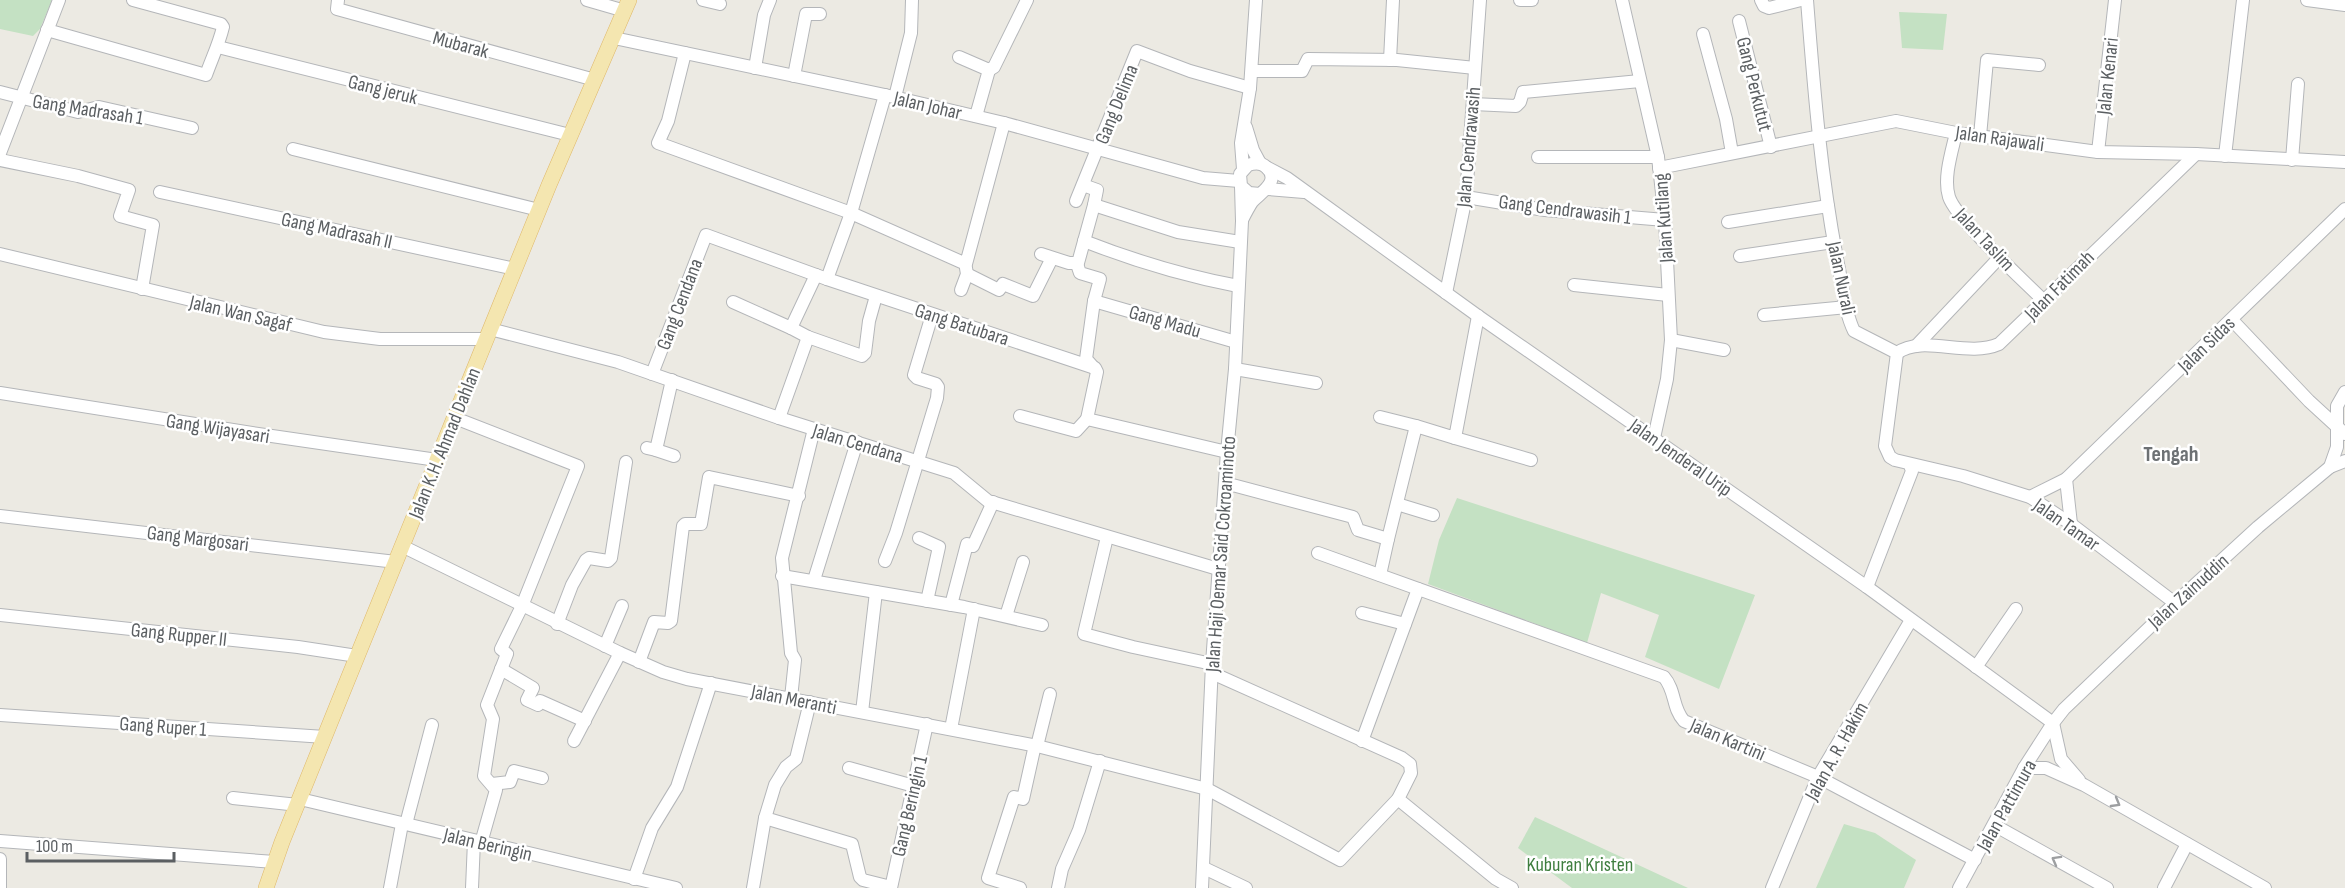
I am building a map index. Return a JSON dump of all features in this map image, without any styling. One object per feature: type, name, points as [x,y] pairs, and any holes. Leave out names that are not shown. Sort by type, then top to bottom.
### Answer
[{"type":"main road","name":"Jalan K.H. Ahmad Dahlan","points":[[266,888],[357,656],[488,334],[570,135],[627,6]]},
{"type":"street","points":[[0,153],[59,0]]},
{"type":"street","points":[[47,30],[206,75],[214,51],[218,47],[224,27],[222,24],[133,0]]},
{"type":"street","name":"Mubarak","points":[[338,0],[338,9],[595,80]]},
{"type":"street","points":[[587,0],[627,6]]},
{"type":"street","points":[[703,0],[720,4]]},
{"type":"street","points":[[754,68],[764,15],[770,0]]},
{"type":"street","points":[[791,328],[821,277],[851,213],[911,33],[912,0]]},
{"type":"street","points":[[976,117],[989,70],[994,67],[1027,0]]},
{"type":"street","name":"Jalan Haji Oemar Said Cokroaminoto","points":[[1202,888],[1218,569],[1235,369],[1242,221],[1241,143],[1250,88],[1256,0]]},
{"type":"street","points":[[1390,60],[1393,0]]},
{"type":"street","name":"Jalan Cendrawasih","points":[[1446,293],[1466,196],[1480,0]]},
{"type":"street","points":[[1520,0],[1532,0]]},
{"type":"street","name":"Jalan Kutilang","points":[[1622,0],[1659,163],[1665,220],[1671,340],[1667,379],[1654,438]]},
{"type":"street","points":[[1761,0],[1764,6],[1769,8],[1801,0]]},
{"type":"street","name":"Jalan Nurali","points":[[1807,0],[1818,136],[1833,242],[1846,307],[1854,331],[1897,353]]},
{"type":"street","name":"Jalan Kenari","points":[[2098,152],[2115,0]]},
{"type":"street","points":[[2225,156],[2243,0]]},
{"type":"street","points":[[2307,0],[2345,5]]},
{"type":"street","points":[[794,76],[806,14],[820,14]]},
{"type":"street","name":"Gang Perkutut","points":[[1739,21],[1771,147]]},
{"type":"street","points":[[1703,34],[1726,119],[1732,153]]},
{"type":"street","name":"Jalan Johar","points":[[614,38],[890,96],[1004,123],[1203,178],[1241,179]]},
{"type":"street","name":"Gang jeruk","points":[[218,47],[570,135]]},
{"type":"street","name":"Gang Delima","points":[[1076,201],[1137,51],[1190,71],[1250,88]]},
{"type":"street","points":[[686,53],[668,121],[658,143],[851,213],[966,269],[999,290],[1003,284],[1033,296],[1047,256],[1077,264]]},
{"type":"street","points":[[959,57],[989,70]]},
{"type":"street","points":[[1251,71],[1302,71],[1308,59],[1390,60],[1475,68]]},
{"type":"street","points":[[1980,136],[1987,60],[2039,65]]},
{"type":"street","points":[[1473,105],[1516,106],[1520,102],[1522,92],[1641,81]]},
{"type":"street","points":[[2292,153],[2298,84]]},
{"type":"street","name":"Gang Madrasah 1","points":[[0,92],[78,112],[99,107],[192,128]]},
{"type":"street","name":"Jalan Rajawali","points":[[1538,157],[1659,163],[1771,147],[1896,121],[1956,133],[2098,152],[2225,156],[2292,153],[2345,162]]},
{"type":"street","points":[[962,290],[1004,123]]},
{"type":"street","points":[[1242,221],[1249,206],[1264,191],[1271,177],[1253,150],[1245,123]]},
{"type":"street","name":"Jalan Taslim","points":[[1956,133],[1948,180],[1950,199],[1970,225],[2043,300]]},
{"type":"street","points":[[293,149],[539,210]]},
{"type":"street","name":"Jalan Fatimah","points":[[1897,353],[1905,348],[1916,346],[1987,350],[1999,344],[2196,154]]},
{"type":"street","points":[[0,160],[78,176],[129,190],[120,216],[153,225],[142,289]]},
{"type":"street","points":[[1263,165],[1248,165],[1241,179],[1249,193],[1264,191],[1308,193]]},
{"type":"street","name":"Jalan Jenderal Urip","points":[[1263,165],[1308,193],[1478,316],[1867,587],[2053,723]]},
{"type":"street","points":[[1020,416],[1076,431],[1087,419],[1097,372],[1086,359],[1094,301],[1100,279],[1080,273],[1077,264],[1097,190],[1083,185]]},
{"type":"street","name":"Gang Madrasah II","points":[[160,192],[515,269]]},
{"type":"street","name":"Gang Cendrawasih 1","points":[[1466,196],[1545,210],[1665,220]]},
{"type":"street","points":[[1094,205],[1178,232],[1240,242]]},
{"type":"street","points":[[1728,222],[1828,206]]},
{"type":"street","name":"Jalan Sidas","points":[[2030,497],[2066,479],[2345,209]]},
{"type":"street","name":"Gang Batubara","points":[[706,235],[876,296],[1095,368]]},
{"type":"street","name":"Gang Cendana","points":[[652,374],[706,235]]},
{"type":"street","points":[[1084,241],[1163,269],[1239,286]]},
{"type":"street","points":[[1740,256],[1833,242]]},
{"type":"street","name":"Jalan Wan Sagaf","points":[[0,254],[324,332],[380,339],[488,334]]},
{"type":"street","points":[[1916,346],[2000,257]]},
{"type":"street","points":[[1574,285],[1668,295]]},
{"type":"street","points":[[733,302],[808,337],[860,356],[863,355],[876,296]]},
{"type":"street","name":"Gang Madu","points":[[1094,301],[1236,342]]},
{"type":"street","points":[[1764,315],[1846,307]]},
{"type":"street","points":[[885,561],[896,533],[937,398],[936,384],[914,375],[932,315]]},
{"type":"street","points":[[1455,438],[1478,316]]},
{"type":"street","points":[[2232,320],[2340,430]]},
{"type":"street","name":"Jalan Cendana","points":[[488,334],[618,362],[779,418],[954,472],[972,485],[983,497],[993,502],[1218,569]]},
{"type":"street","points":[[779,418],[808,337]]},
{"type":"street","points":[[1671,340],[1724,350]]},
{"type":"street","points":[[1867,587],[1912,471],[1910,465],[1890,457],[1886,446],[1897,353]]},
{"type":"street","points":[[1235,369],[1316,383]]},
{"type":"street","points":[[672,380],[651,449],[674,456]]},
{"type":"street","name":"Gang Wijayasari","points":[[0,393],[437,460]]},
{"type":"street","points":[[2309,400],[2325,403],[2343,394]]},
{"type":"street","points":[[2330,467],[2340,430],[2336,412],[2343,394]]},
{"type":"street","points":[[1380,417],[1531,460]]},
{"type":"street","points":[[455,418],[578,466],[522,606],[501,649],[507,654],[487,705],[493,719],[484,776],[496,790],[478,842],[472,888]]},
{"type":"street","points":[[1087,419],[1227,452]]},
{"type":"street","points":[[1380,576],[1416,426]]},
{"type":"street","points":[[791,698],[795,659],[790,653],[782,558],[814,429]]},
{"type":"street","points":[[814,580],[857,442]]},
{"type":"street","name":"Jalan Zainuddin","points":[[2053,723],[2075,698],[2258,527],[2330,467],[2345,461]]},
{"type":"street","points":[[557,624],[572,585],[586,560],[589,558],[608,561],[611,558],[626,462]]},
{"type":"street","name":"Jalan Tamar","points":[[1910,465],[1963,476],[2030,497],[2071,524],[2175,603]]},
{"type":"street","points":[[639,662],[654,622],[668,623],[671,621],[683,526],[685,524],[700,525],[702,522],[709,477],[799,496]]},
{"type":"street","points":[[2066,479],[2071,524]]},
{"type":"street","points":[[1225,483],[1351,516],[1355,519],[1358,530],[1388,539]]},
{"type":"street","points":[[951,605],[967,544],[973,546],[993,502]]},
{"type":"street","points":[[1397,504],[1433,515]]},
{"type":"street","name":"Gang Margosari","points":[[0,516],[396,562]]},
{"type":"street","points":[[925,537],[939,547],[927,601]]},
{"type":"street","points":[[1107,537],[1084,634],[1212,668],[1402,758],[1410,764],[1411,773],[1398,799],[1496,879],[1512,888]]},
{"type":"street","name":"Jalan Meranti","points":[[402,546],[557,624],[663,672],[1036,745],[1207,789],[1340,860],[1398,799]]},
{"type":"street","name":"Jalan Kartini","points":[[1318,553],[1664,677],[1672,686],[1677,713],[1684,721],[1818,777],[1976,860]]},
{"type":"street","points":[[1006,616],[1023,562]]},
{"type":"street","points":[[782,576],[974,609],[1042,625]]},
{"type":"street","points":[[1362,741],[1418,589]]},
{"type":"street","points":[[862,712],[876,592]]},
{"type":"street","points":[[606,646],[622,606]]},
{"type":"street","points":[[951,729],[974,609]]},
{"type":"street","points":[[1976,667],[2016,609]]},
{"type":"street","points":[[1362,613],[1405,624]]},
{"type":"street","name":"Gang Rupper II","points":[[0,615],[298,647],[357,656]]},
{"type":"street","name":"Jalan A. R. Hakim","points":[[1772,888],[1818,777],[1911,620]]},
{"type":"street","points":[[574,741],[620,653]]},
{"type":"street","points":[[501,669],[533,688],[527,699],[538,705],[540,701],[585,721]]},
{"type":"street","points":[[634,879],[652,828],[677,787],[711,683]]},
{"type":"street","points":[[1020,888],[988,878],[1014,797],[1023,799],[1050,694]]},
{"type":"street","points":[[753,888],[765,818],[775,785],[786,767],[796,759],[810,702]]},
{"type":"street","name":"Gang Ruper 1","points":[[0,715],[325,737]]},
{"type":"street","points":[[2053,723],[2061,759],[2084,785]]},
{"type":"street","name":"Jalan Pattimura","points":[[1959,888],[2024,768],[2053,723]]},
{"type":"street","name":"Gang Beringin 1","points":[[891,888],[927,724]]},
{"type":"street","points":[[390,888],[404,824],[432,725]]},
{"type":"street","points":[[1058,888],[1062,869],[1078,830],[1100,761]]},
{"type":"street","points":[[849,768],[914,786]]},
{"type":"street","points":[[2024,768],[2046,768],[2084,785],[2265,888]]},
{"type":"street","points":[[492,784],[510,782],[514,771],[542,778]]},
{"type":"street","name":"Jalan Beringin","points":[[232,798],[299,802],[404,824],[676,888]]},
{"type":"street","points":[[765,818],[852,844],[860,877],[863,880],[891,888]]},
{"type":"street","points":[[1994,825],[2107,888]]},
{"type":"street","points":[[0,841],[275,862]]},
{"type":"street","points":[[2164,888],[2187,844]]},
{"type":"street","points":[[0,859],[0,887]]},
{"type":"street","points":[[1204,868],[1246,888]]},
{"type":"green space","points":[[0,0],[52,0],[40,29],[33,36],[0,29]]},
{"type":"green space","points":[[1899,12],[1947,14],[1943,50],[1902,48]]},
{"type":"green space","points":[[1457,498],[1755,595],[1719,689],[1645,657],[1659,615],[1601,593],[1587,643],[1428,584],[1439,540]]},
{"type":"green space","name":"Kuburan Kristen","points":[[1535,817],[1688,888],[1572,888],[1518,848]]},
{"type":"green space","points":[[1844,824],[1875,833],[1916,860],[1904,888],[1816,888]]},
{"type":"district","name":"Tengah","points":[[2171,453]]}]
